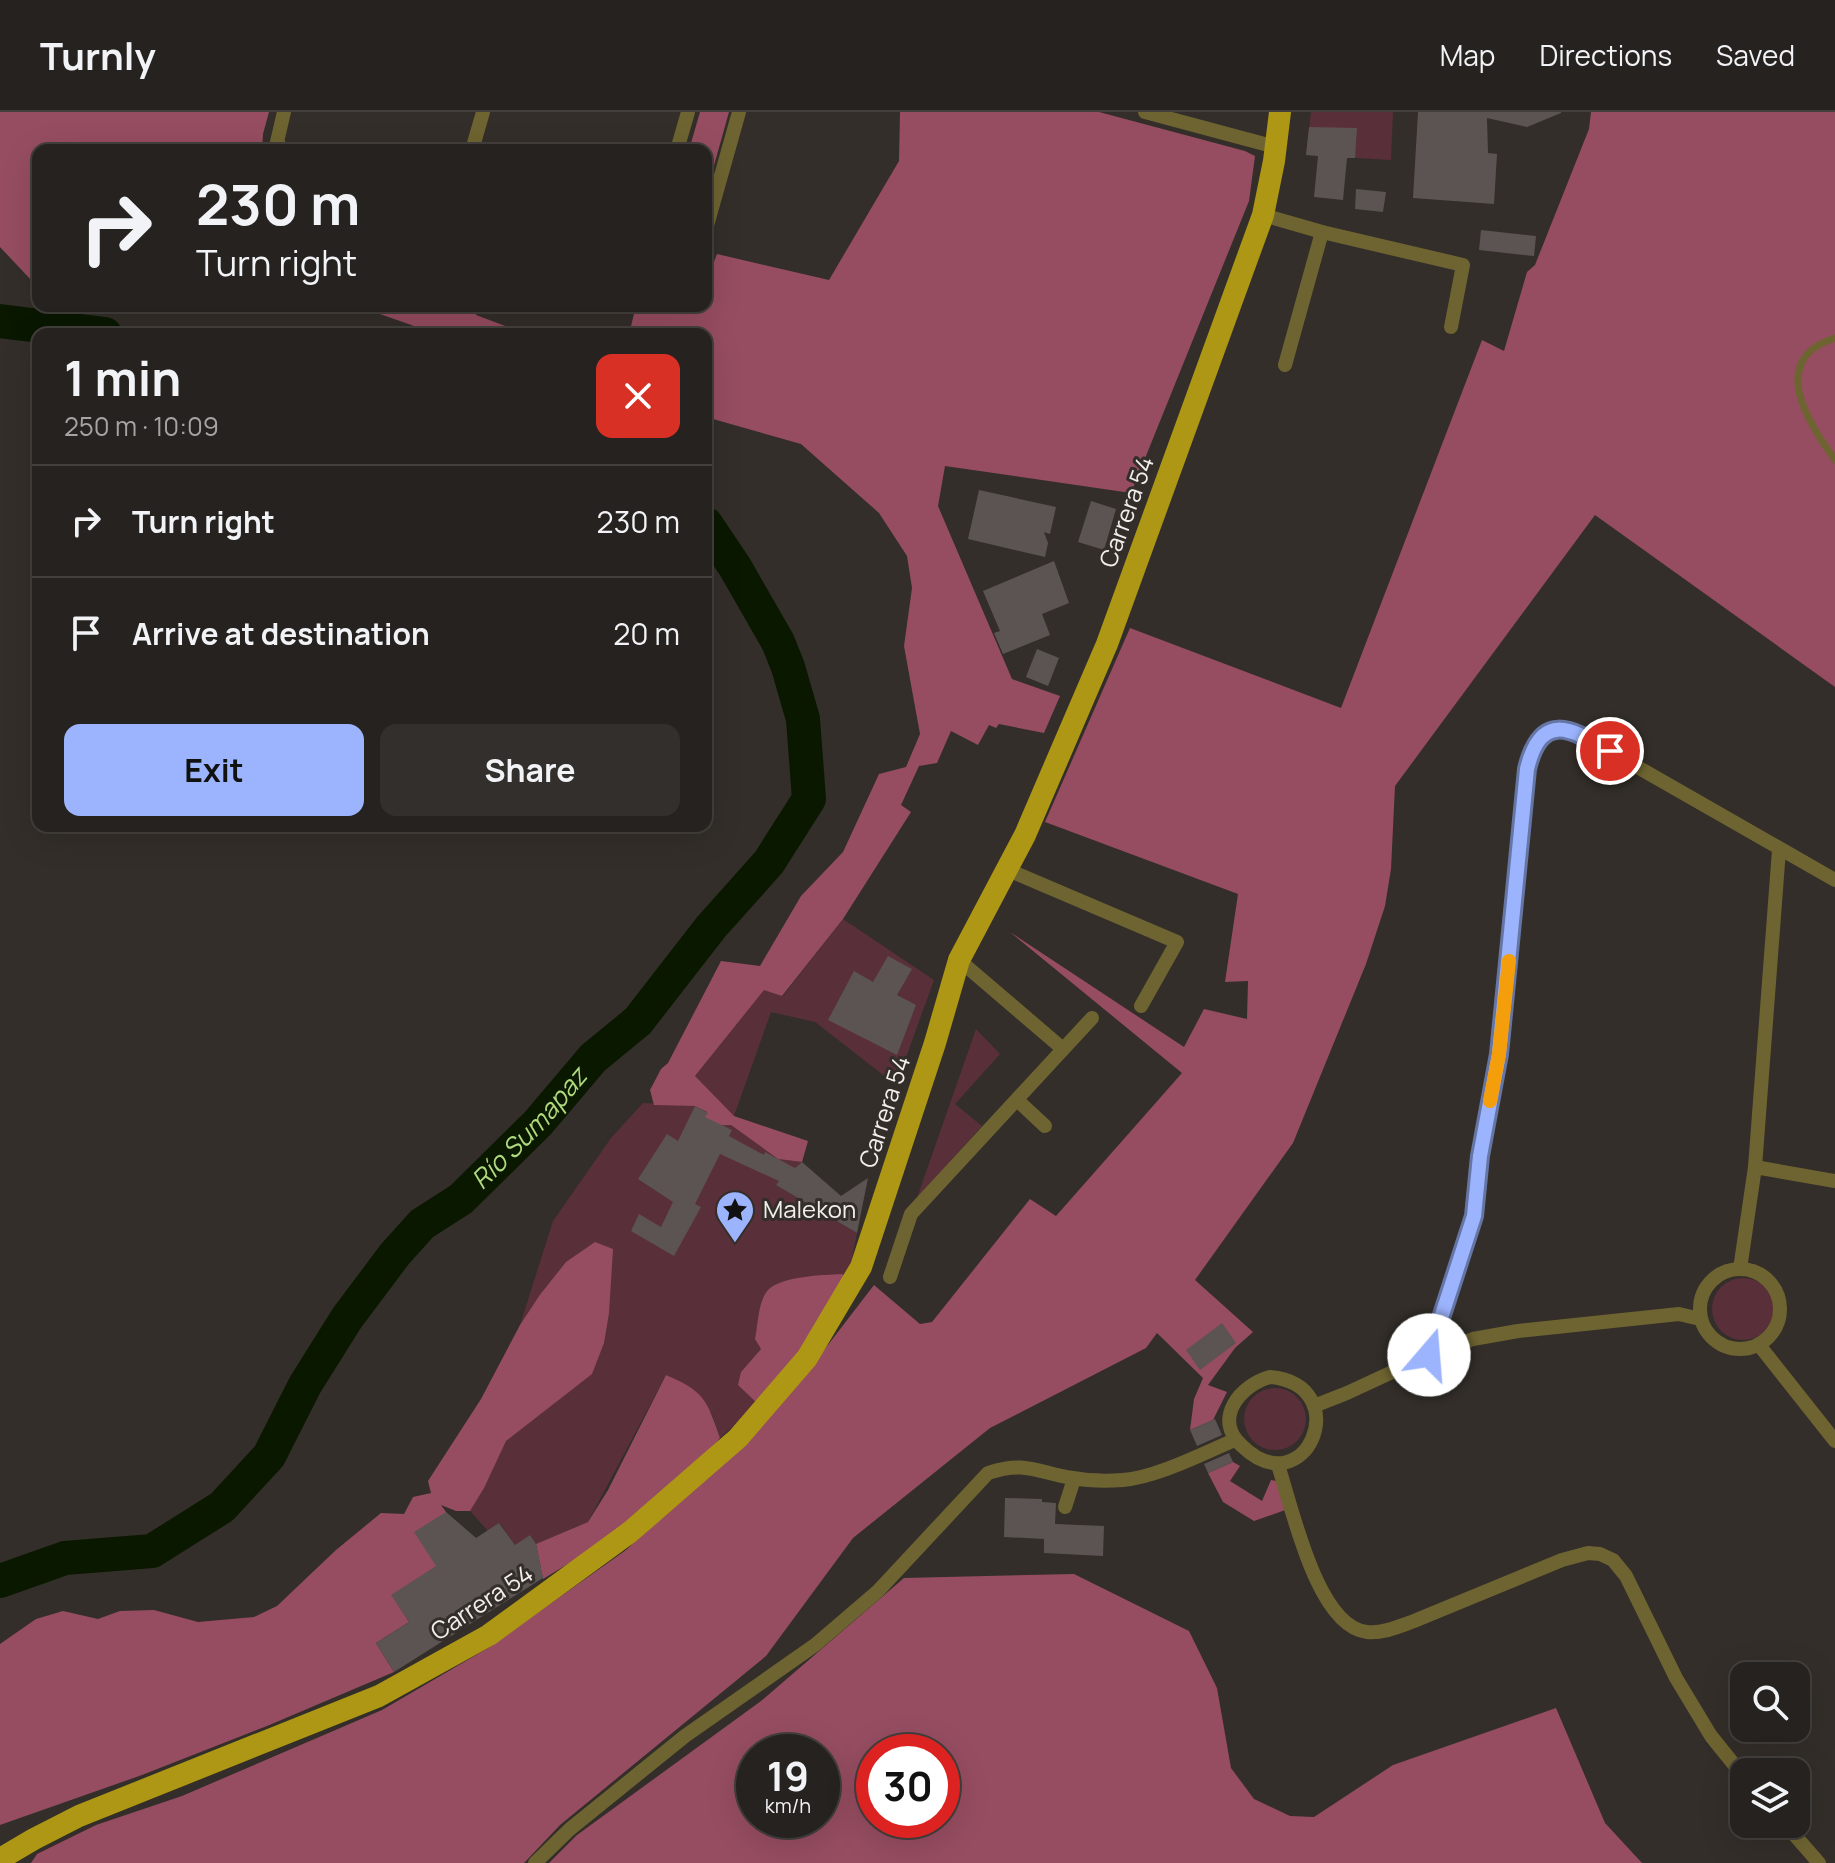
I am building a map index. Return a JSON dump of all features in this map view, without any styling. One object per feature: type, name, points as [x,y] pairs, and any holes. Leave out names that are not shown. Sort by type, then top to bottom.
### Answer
[{"type":"main road","name":"Carrera 54","points":[[0,1859],[79,1816],[379,1696],[475,1642],[630,1532],[738,1438],[807,1358],[861,1267],[959,960],[1008,870],[1107,644],[1263,215],[1280,112]]},
{"type":"street","points":[[278,144],[284,112]]},
{"type":"street","points":[[474,144],[483,112]]},
{"type":"street","points":[[679,144],[688,112]]},
{"type":"street","points":[[712,208],[739,112]]},
{"type":"street","points":[[1145,112],[1276,147]]},
{"type":"street","points":[[1263,215],[1463,265],[1451,327]]},
{"type":"street","points":[[1285,365],[1322,232]]},
{"type":"street","points":[[1429,1355],[1474,1216],[1480,1156],[1499,1054],[1527,769],[1541,736],[1554,728],[1570,730],[1835,880]]},
{"type":"street","points":[[1740,1269],[1755,1167],[1779,850]]},
{"type":"street","points":[[1008,870],[1177,942],[1141,1006]]},
{"type":"street","points":[[959,960],[1063,1049]]},
{"type":"street","points":[[890,1277],[911,1214],[1092,1018]]},
{"type":"street","points":[[1017,1100],[1045,1126]]},
{"type":"street","points":[[1755,1167],[1835,1181]]},
{"type":"street","points":[[1740,1269],[1755,1271],[1769,1281],[1779,1299],[1781,1314],[1768,1339],[1747,1349],[1732,1349],[1717,1343],[1707,1332],[1700,1319],[1699,1305],[1704,1290],[1714,1278],[1728,1270],[1740,1269]]},
{"type":"street","points":[[1314,1406],[1473,1339],[1518,1331],[1679,1314],[1700,1319]]},
{"type":"street","points":[[1759,1345],[1835,1441]]},
{"type":"street","points":[[1270,1377],[1297,1384],[1314,1406],[1316,1430],[1304,1451],[1290,1462],[1278,1465],[1255,1459],[1235,1440],[1231,1412],[1236,1399],[1256,1381],[1270,1377]]},
{"type":"street","points":[[535,1863],[570,1829],[685,1736],[815,1645],[878,1591],[988,1473],[1010,1465],[1037,1468],[1074,1479],[1126,1480],[1235,1440]]},
{"type":"street","points":[[1278,1465],[1325,1601],[1337,1617],[1367,1632],[1414,1621],[1562,1560],[1588,1553],[1613,1560],[1626,1576],[1676,1678],[1711,1736],[1730,1760]]},
{"type":"street","points":[[1065,1507],[1074,1479]]},
{"type":"street","points":[[1797,1838],[1819,1863]]},
{"type":"street","points":[[19,1863],[34,1839]]},
{"type":"lane","points":[[1835,338],[1822,342],[1805,357],[1799,375],[1799,393],[1805,416],[1835,460]]},
{"type":"shaded area","points":[[0,112],[269,112],[262,144],[32,144],[32,281],[0,247]]},
{"type":"shaded area","points":[[700,112],[729,112],[712,173],[712,144],[691,144]]},
{"type":"shaded area","points":[[900,112],[1099,112],[1255,156],[1249,201],[1131,493],[945,466],[938,506],[1012,679],[1060,696],[1044,733],[999,724],[996,728],[989,725],[978,745],[951,731],[937,763],[919,766],[901,805],[911,812],[843,919],[782,996],[764,990],[695,1076],[734,1116],[808,1141],[802,1162],[778,1159],[731,1125],[701,1126],[707,1112],[695,1106],[654,1105],[650,1090],[661,1069],[668,1063],[721,961],[760,966],[801,896],[843,852],[879,774],[906,767],[920,734],[904,646],[912,588],[907,556],[879,513],[801,444],[712,419],[712,328],[630,328],[634,312],[712,312],[712,267],[717,254],[829,280],[899,161]]},
{"type":"shaded area","points":[[1311,112],[1393,112],[1391,160],[1306,155]]},
{"type":"shaded area","points":[[1591,112],[1835,112],[1835,687],[1595,515],[1395,786],[1391,869],[1385,906],[1366,964],[1293,1143],[1195,1280],[1253,1332],[1235,1348],[1208,1385],[1227,1392],[1213,1420],[1190,1430],[1194,1399],[1203,1378],[1157,1333],[1146,1348],[990,1428],[853,1538],[766,1656],[560,1825],[524,1863],[31,1863],[37,1854],[96,1825],[182,1796],[382,1710],[488,1648],[626,1550],[740,1447],[811,1367],[874,1285],[920,1324],[932,1322],[1030,1199],[1056,1216],[1182,1073],[1010,932],[1184,1047],[1204,1009],[1247,1019],[1248,981],[1225,982],[1238,894],[1045,822],[1130,628],[1341,708],[1482,340],[1504,351],[1527,272],[1535,265],[1589,129]]},
{"type":"shaded area","points":[[374,312],[477,312],[476,315],[511,328],[420,328]]},
{"type":"shaded area","points":[[843,919],[934,980],[896,1085],[815,1022],[771,1012],[734,1116],[692,1080],[764,989],[783,996]]},
{"type":"shaded area","points":[[976,1029],[1000,1054],[955,1104],[982,1126],[917,1198]]},
{"type":"shaded area","points":[[643,1103],[695,1106],[719,1124],[731,1125],[778,1159],[802,1162],[776,1185],[857,1233],[848,1279],[761,1349],[741,1372],[758,1404],[720,1438],[712,1414],[666,1375],[588,1522],[536,1544],[530,1535],[515,1545],[500,1523],[488,1531],[470,1511],[506,1441],[592,1373],[539,1296],[520,1325],[553,1221],[611,1138]]},
{"type":"shaded area","points":[[595,1242],[613,1249],[604,1343],[592,1374],[506,1441],[470,1511],[456,1511],[441,1505],[446,1512],[447,1560],[392,1595],[409,1622],[376,1643],[394,1672],[142,1775],[0,1825],[0,1644],[36,1619],[63,1611],[98,1619],[120,1611],[154,1610],[198,1622],[254,1617],[277,1606],[336,1550],[381,1513],[404,1514],[413,1497],[431,1493],[428,1481],[481,1399],[520,1325],[566,1262]]},
{"type":"shaded area","points":[[842,1274],[848,1279],[805,1352],[758,1404],[738,1385],[741,1372],[761,1349],[755,1339],[760,1307],[768,1290],[793,1279]]},
{"type":"shaded area","points":[[1737,1278],[1749,1278],[1765,1287],[1772,1297],[1772,1321],[1765,1331],[1749,1340],[1737,1340],[1717,1326],[1712,1315],[1712,1303],[1726,1283]]},
{"type":"shaded area","points":[[666,1375],[689,1386],[702,1398],[720,1438],[703,1460],[624,1530],[543,1579],[536,1544],[588,1522],[608,1490]]},
{"type":"shaded area","points":[[1275,1388],[1297,1397],[1306,1419],[1297,1441],[1275,1450],[1253,1441],[1244,1419],[1253,1397]]},
{"type":"shaded area","points":[[1233,1462],[1240,1466],[1230,1481],[1262,1501],[1271,1480],[1283,1482],[1291,1508],[1254,1521],[1223,1502],[1208,1473]]},
{"type":"shaded area","points":[[1074,1574],[1189,1631],[1217,1688],[1231,1768],[1254,1799],[1290,1816],[1314,1817],[1393,1765],[1556,1708],[1605,1823],[1642,1863],[549,1863],[577,1835],[761,1701],[904,1578]]},
{"type":"building","points":[[1418,112],[1561,113],[1527,127],[1487,118],[1488,153],[1497,154],[1494,204],[1413,198]]},
{"type":"building","points":[[1309,127],[1357,128],[1355,158],[1347,158],[1343,200],[1314,197],[1318,156],[1306,155]]},
{"type":"building","points":[[1356,189],[1386,192],[1383,212],[1355,209]]},
{"type":"building","points":[[1481,230],[1536,236],[1534,256],[1479,250]]},
{"type":"building","points":[[979,490],[1056,507],[1050,534],[1044,532],[1048,543],[1045,557],[968,539]]},
{"type":"building","points":[[1091,501],[1116,509],[1104,550],[1078,542]]},
{"type":"building","points":[[1054,561],[1069,603],[1042,614],[1050,635],[1003,654],[994,633],[1000,631],[983,591]]},
{"type":"building","points":[[1037,649],[1059,658],[1048,686],[1026,677]]},
{"type":"building","points":[[888,956],[912,969],[897,995],[916,1005],[897,1055],[828,1020],[854,971],[873,982]]},
{"type":"building","points":[[695,1106],[708,1113],[705,1117],[732,1130],[729,1136],[764,1155],[765,1152],[795,1168],[802,1162],[841,1196],[868,1178],[857,1233],[776,1185],[779,1181],[720,1154],[695,1204],[701,1207],[674,1256],[631,1231],[639,1214],[661,1227],[673,1202],[638,1179],[667,1134],[678,1141]]},
{"type":"building","points":[[1222,1323],[1236,1343],[1200,1370],[1186,1350]]},
{"type":"building","points":[[1215,1419],[1222,1435],[1197,1446],[1190,1430]]},
{"type":"building","points":[[1229,1453],[1233,1462],[1208,1473],[1204,1464]]},
{"type":"building","points":[[1005,1498],[1042,1499],[1042,1502],[1056,1503],[1055,1524],[1104,1526],[1103,1556],[1044,1553],[1044,1539],[1004,1537]]},
{"type":"building","points":[[446,1512],[476,1538],[499,1523],[515,1545],[530,1535],[536,1544],[543,1578],[394,1672],[376,1643],[409,1622],[391,1595],[436,1566],[414,1532]]},
{"type":"waterway","name":"Río Sumapaz","points":[[0,321],[57,328]]},
{"type":"waterway","name":"Río Sumapaz","points":[[0,1581],[65,1558],[152,1551],[222,1507],[269,1456],[305,1385],[347,1318],[395,1254],[422,1224],[461,1199],[538,1123],[593,1058],[638,1021],[711,927],[769,862],[809,799],[803,719],[778,642],[712,533]]},
{"type":"slow traffic","points":[[1490,1101],[1499,1054],[1509,961]]},
{"type":"place","name":"Malekon","points":[[735,1244]]},
{"type":"route","points":[[1429,1355],[1474,1216],[1480,1156],[1499,1054],[1531,751],[1541,736],[1554,728],[1570,730],[1610,751]]}]
